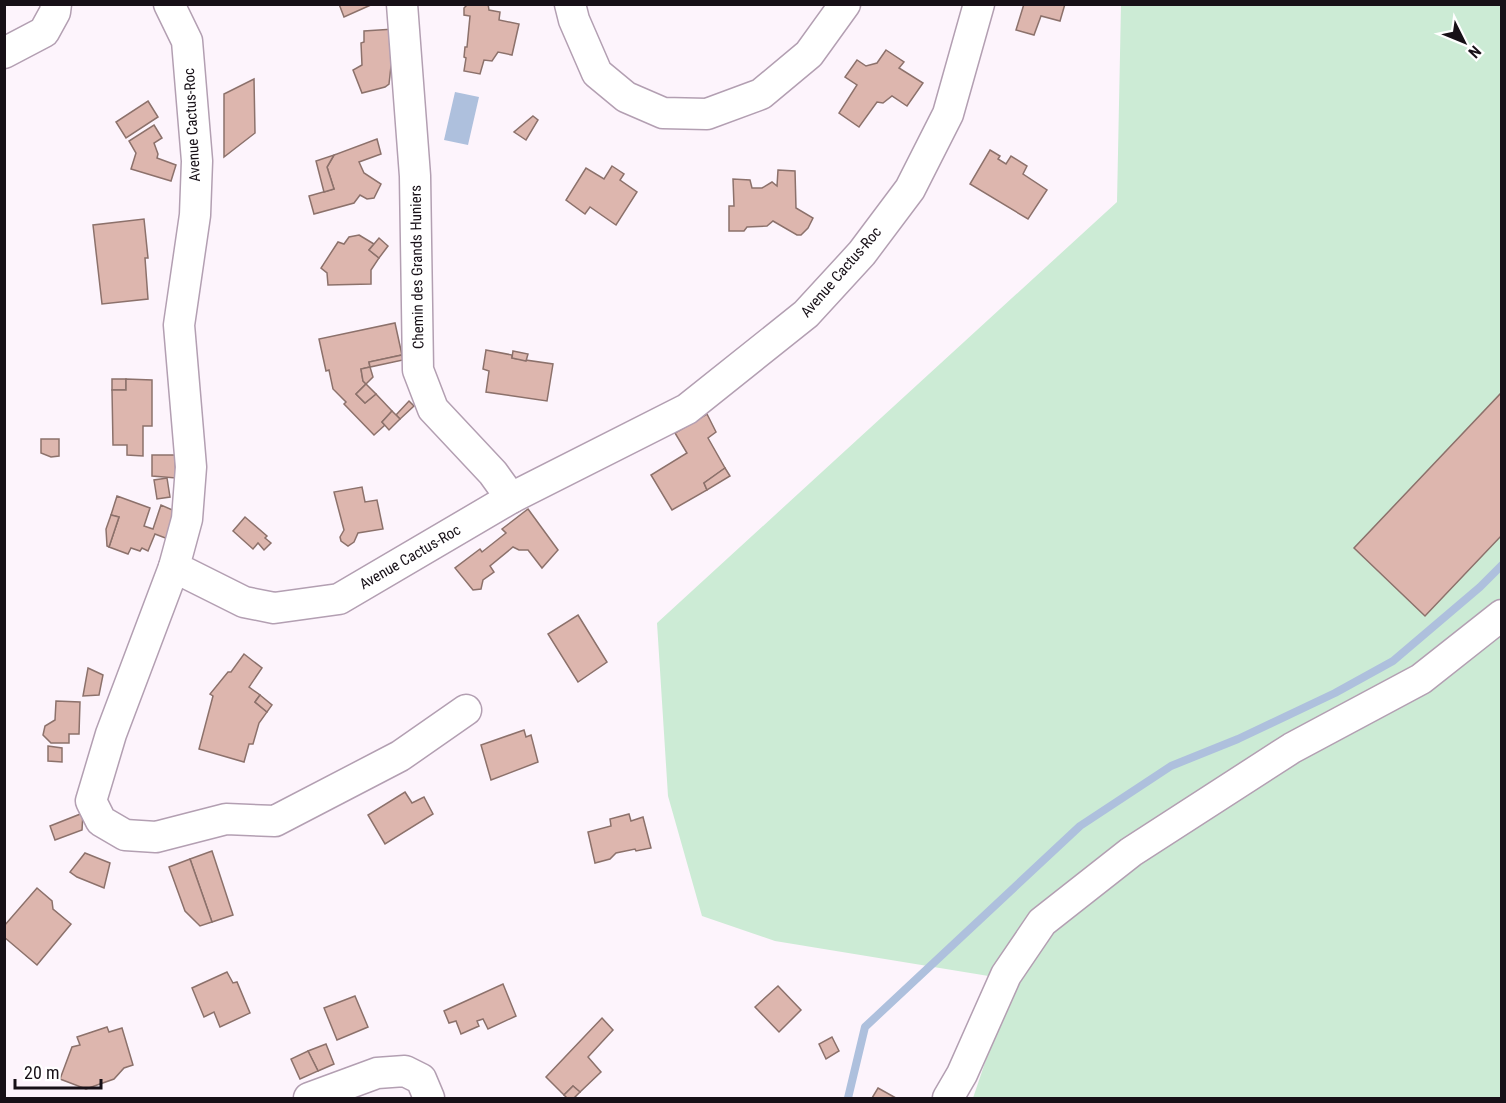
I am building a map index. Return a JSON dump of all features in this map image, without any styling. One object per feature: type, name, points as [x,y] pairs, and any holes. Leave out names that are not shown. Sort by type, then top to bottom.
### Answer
[{"type":"street","points":[[4,53],[44,32],[55,12],[56,4]]},
{"type":"street","name":"Avenue Cactus-Roc","points":[[169,4],[187,41],[197,160],[195,215],[179,325],[191,468],[187,519],[174,567],[244,602],[274,608],[339,599],[510,498],[687,409],[806,314],[862,253],[910,189],[948,114],[979,4]]},
{"type":"street","name":"Chemin des Grands Huniers","points":[[402,4],[416,176],[418,370],[433,409],[493,473],[510,498]]},
{"type":"street","points":[[570,4],[574,20],[597,73],[626,97],[663,113],[707,114],[761,93],[809,54],[846,4]]},
{"type":"street","points":[[174,567],[111,734],[92,801],[101,821],[125,835],[156,837],[226,819],[275,821],[399,756],[466,710]]},
{"type":"street","points":[[948,1098],[962,1074],[1006,975],[1042,922],[1131,852],[1292,747],[1420,679],[1502,615]]},
{"type":"street","points":[[309,1098],[377,1073],[405,1071],[422,1079],[429,1098]]},
{"type":"green space","points":[[1121,5],[1501,5],[1501,1098],[973,1098],[1013,980],[775,941],[702,916],[668,796],[657,623],[1117,202]]},
{"type":"water","points":[[455,92],[479,97],[468,145],[444,140]]},
{"type":"building","points":[[339,4],[373,4],[344,17]]},
{"type":"building","points":[[468,4],[488,4],[489,10],[500,12],[499,20],[519,24],[512,55],[498,52],[492,61],[484,60],[480,74],[464,71],[470,16],[464,15],[464,8]]},
{"type":"building","points":[[1024,4],[1065,4],[1060,21],[1041,16],[1034,35],[1016,30]]},
{"type":"building","points":[[394,29],[394,66],[391,66],[389,84],[362,93],[353,70],[362,65],[361,43],[364,42],[364,31]]},
{"type":"building","points":[[886,50],[904,62],[899,68],[923,83],[907,106],[892,96],[883,103],[877,102],[859,127],[839,113],[857,85],[845,77],[857,60],[866,66],[877,63]]},
{"type":"building","points":[[254,79],[255,133],[224,157],[224,94]]},
{"type":"building","points":[[148,101],[158,117],[126,138],[116,122]]},
{"type":"building","points":[[533,116],[538,120],[526,140],[514,132]]},
{"type":"building","points":[[154,125],[162,138],[154,143],[157,158],[176,165],[171,181],[131,169],[136,153],[129,141]]},
{"type":"building","points":[[377,139],[381,154],[359,162],[364,173],[381,184],[374,198],[367,199],[360,195],[354,203],[314,214],[309,196],[334,189],[327,167],[334,155]]},
{"type":"building","points":[[990,150],[1000,156],[998,159],[1006,164],[1011,156],[1027,166],[1023,174],[1047,190],[1028,219],[970,184]]},
{"type":"building","points":[[334,155],[327,167],[334,189],[324,192],[316,161]]},
{"type":"building","points":[[612,166],[624,174],[620,180],[637,192],[616,225],[590,207],[585,214],[566,200],[586,168],[604,179]]},
{"type":"building","points":[[778,170],[795,171],[796,208],[813,218],[808,228],[801,235],[797,235],[773,221],[767,226],[747,227],[744,231],[729,231],[729,206],[734,206],[733,179],[750,180],[752,188],[762,188],[772,182],[777,186]]},
{"type":"building","points":[[144,219],[148,258],[145,258],[148,299],[102,304],[93,225]]},
{"type":"building","points":[[359,235],[374,244],[369,250],[379,258],[371,270],[371,284],[328,285],[327,273],[321,268],[338,242],[344,244],[349,237]]},
{"type":"building","points":[[379,238],[388,246],[379,258],[369,250]]},
{"type":"building","points":[[395,323],[402,355],[369,362],[370,367],[361,369],[363,381],[366,384],[356,394],[365,403],[376,394],[392,411],[382,422],[385,425],[374,435],[333,389],[329,370],[326,371],[319,339]]},
{"type":"building","points":[[486,350],[512,355],[512,358],[553,364],[547,401],[486,392],[489,371],[483,369]]},
{"type":"building","points":[[513,351],[528,354],[526,361],[512,358]]},
{"type":"building","points":[[402,355],[403,360],[370,367],[369,362]]},
{"type":"building","points":[[370,367],[373,377],[366,384],[363,381],[361,369]]},
{"type":"building","points":[[112,379],[126,379],[126,390],[112,390]]},
{"type":"building","points":[[126,379],[152,380],[152,426],[143,426],[143,456],[127,455],[127,445],[113,445],[112,390],[126,390]]},
{"type":"building","points":[[366,384],[376,394],[365,403],[356,394]]},
{"type":"building","points":[[1502,392],[1502,535],[1425,616],[1354,548]]},
{"type":"building","points":[[409,401],[414,406],[400,419],[396,415]]},
{"type":"building","points":[[392,411],[400,419],[389,430],[382,422]]},
{"type":"building","points":[[707,414],[716,432],[708,438],[725,468],[704,483],[707,490],[672,510],[651,475],[687,453],[675,433]]},
{"type":"building","points":[[41,439],[59,439],[59,456],[51,457],[41,453]]},
{"type":"building","points":[[152,455],[175,455],[176,478],[152,476]]},
{"type":"building","points":[[725,468],[730,476],[707,490],[704,483]]},
{"type":"building","points":[[167,478],[170,497],[157,499],[154,480]]},
{"type":"building","points":[[362,487],[365,502],[377,500],[383,529],[358,533],[354,542],[348,546],[341,541],[340,537],[344,530],[334,492]]},
{"type":"building","points":[[117,496],[150,508],[144,526],[153,529],[161,505],[177,512],[168,539],[155,534],[148,551],[142,548],[140,551],[131,548],[128,554],[109,547],[119,517],[111,515]]},
{"type":"building","points":[[528,509],[558,550],[542,568],[528,550],[513,547],[490,566],[494,572],[483,580],[481,589],[473,590],[455,568],[480,549],[482,552],[506,533],[502,529]]},
{"type":"building","points":[[111,515],[119,517],[109,547],[107,546],[106,529]]},
{"type":"building","points":[[245,517],[267,536],[265,538],[271,543],[264,550],[258,543],[253,549],[233,531]]},
{"type":"building","points":[[578,615],[607,662],[578,682],[548,634]]},
{"type":"building","points":[[244,654],[262,668],[249,687],[260,695],[255,702],[267,712],[259,723],[253,744],[249,744],[244,762],[199,749],[213,696],[210,694]]},
{"type":"building","points":[[88,668],[103,675],[99,695],[83,696]]},
{"type":"building","points":[[260,695],[272,705],[267,712],[255,702]]},
{"type":"building","points":[[56,701],[80,702],[79,734],[69,734],[69,743],[51,743],[43,735],[45,726],[55,720]]},
{"type":"building","points":[[524,730],[526,737],[531,735],[538,762],[491,780],[481,745]]},
{"type":"building","points":[[48,746],[62,748],[62,762],[48,761]]},
{"type":"building","points":[[405,792],[412,803],[424,797],[433,814],[385,844],[368,815]]},
{"type":"building","points":[[83,813],[82,830],[55,840],[50,826]]},
{"type":"building","points":[[629,814],[631,821],[643,817],[651,848],[616,853],[610,859],[595,863],[588,832],[611,826],[610,819]]},
{"type":"building","points":[[212,851],[233,915],[212,922],[190,859]]},
{"type":"building","points":[[85,853],[110,863],[104,888],[70,872]]},
{"type":"building","points":[[190,859],[212,922],[200,926],[185,911],[169,867]]},
{"type":"building","points":[[37,888],[52,901],[53,909],[71,924],[37,965],[4,937],[4,926]]},
{"type":"building","points":[[227,972],[233,983],[237,982],[250,1013],[220,1027],[214,1012],[204,1017],[192,988]]},
{"type":"building","points":[[503,984],[516,1016],[488,1029],[483,1019],[477,1021],[479,1026],[461,1034],[456,1021],[449,1023],[444,1011]]},
{"type":"building","points":[[778,986],[801,1010],[779,1032],[755,1007]]},
{"type":"building","points":[[355,996],[368,1027],[337,1040],[324,1008]]},
{"type":"building","points":[[602,1018],[613,1030],[588,1057],[601,1072],[580,1092],[573,1086],[564,1095],[546,1077]]},
{"type":"building","points":[[107,1027],[109,1032],[122,1028],[133,1065],[124,1068],[114,1079],[86,1089],[60,1079],[72,1047],[80,1045],[77,1037]]},
{"type":"building","points":[[832,1037],[839,1051],[826,1059],[819,1044]]},
{"type":"building","points":[[326,1044],[334,1064],[318,1071],[308,1051]]},
{"type":"building","points":[[308,1051],[318,1071],[300,1079],[291,1059]]},
{"type":"building","points":[[573,1086],[580,1092],[574,1098],[567,1098],[564,1095]]},
{"type":"building","points":[[878,1088],[896,1098],[872,1098]]},
{"type":"waterway","points":[[848,1098],[865,1027],[1080,826],[1171,766],[1238,739],[1335,693],[1393,661],[1480,587],[1502,565]]}]
